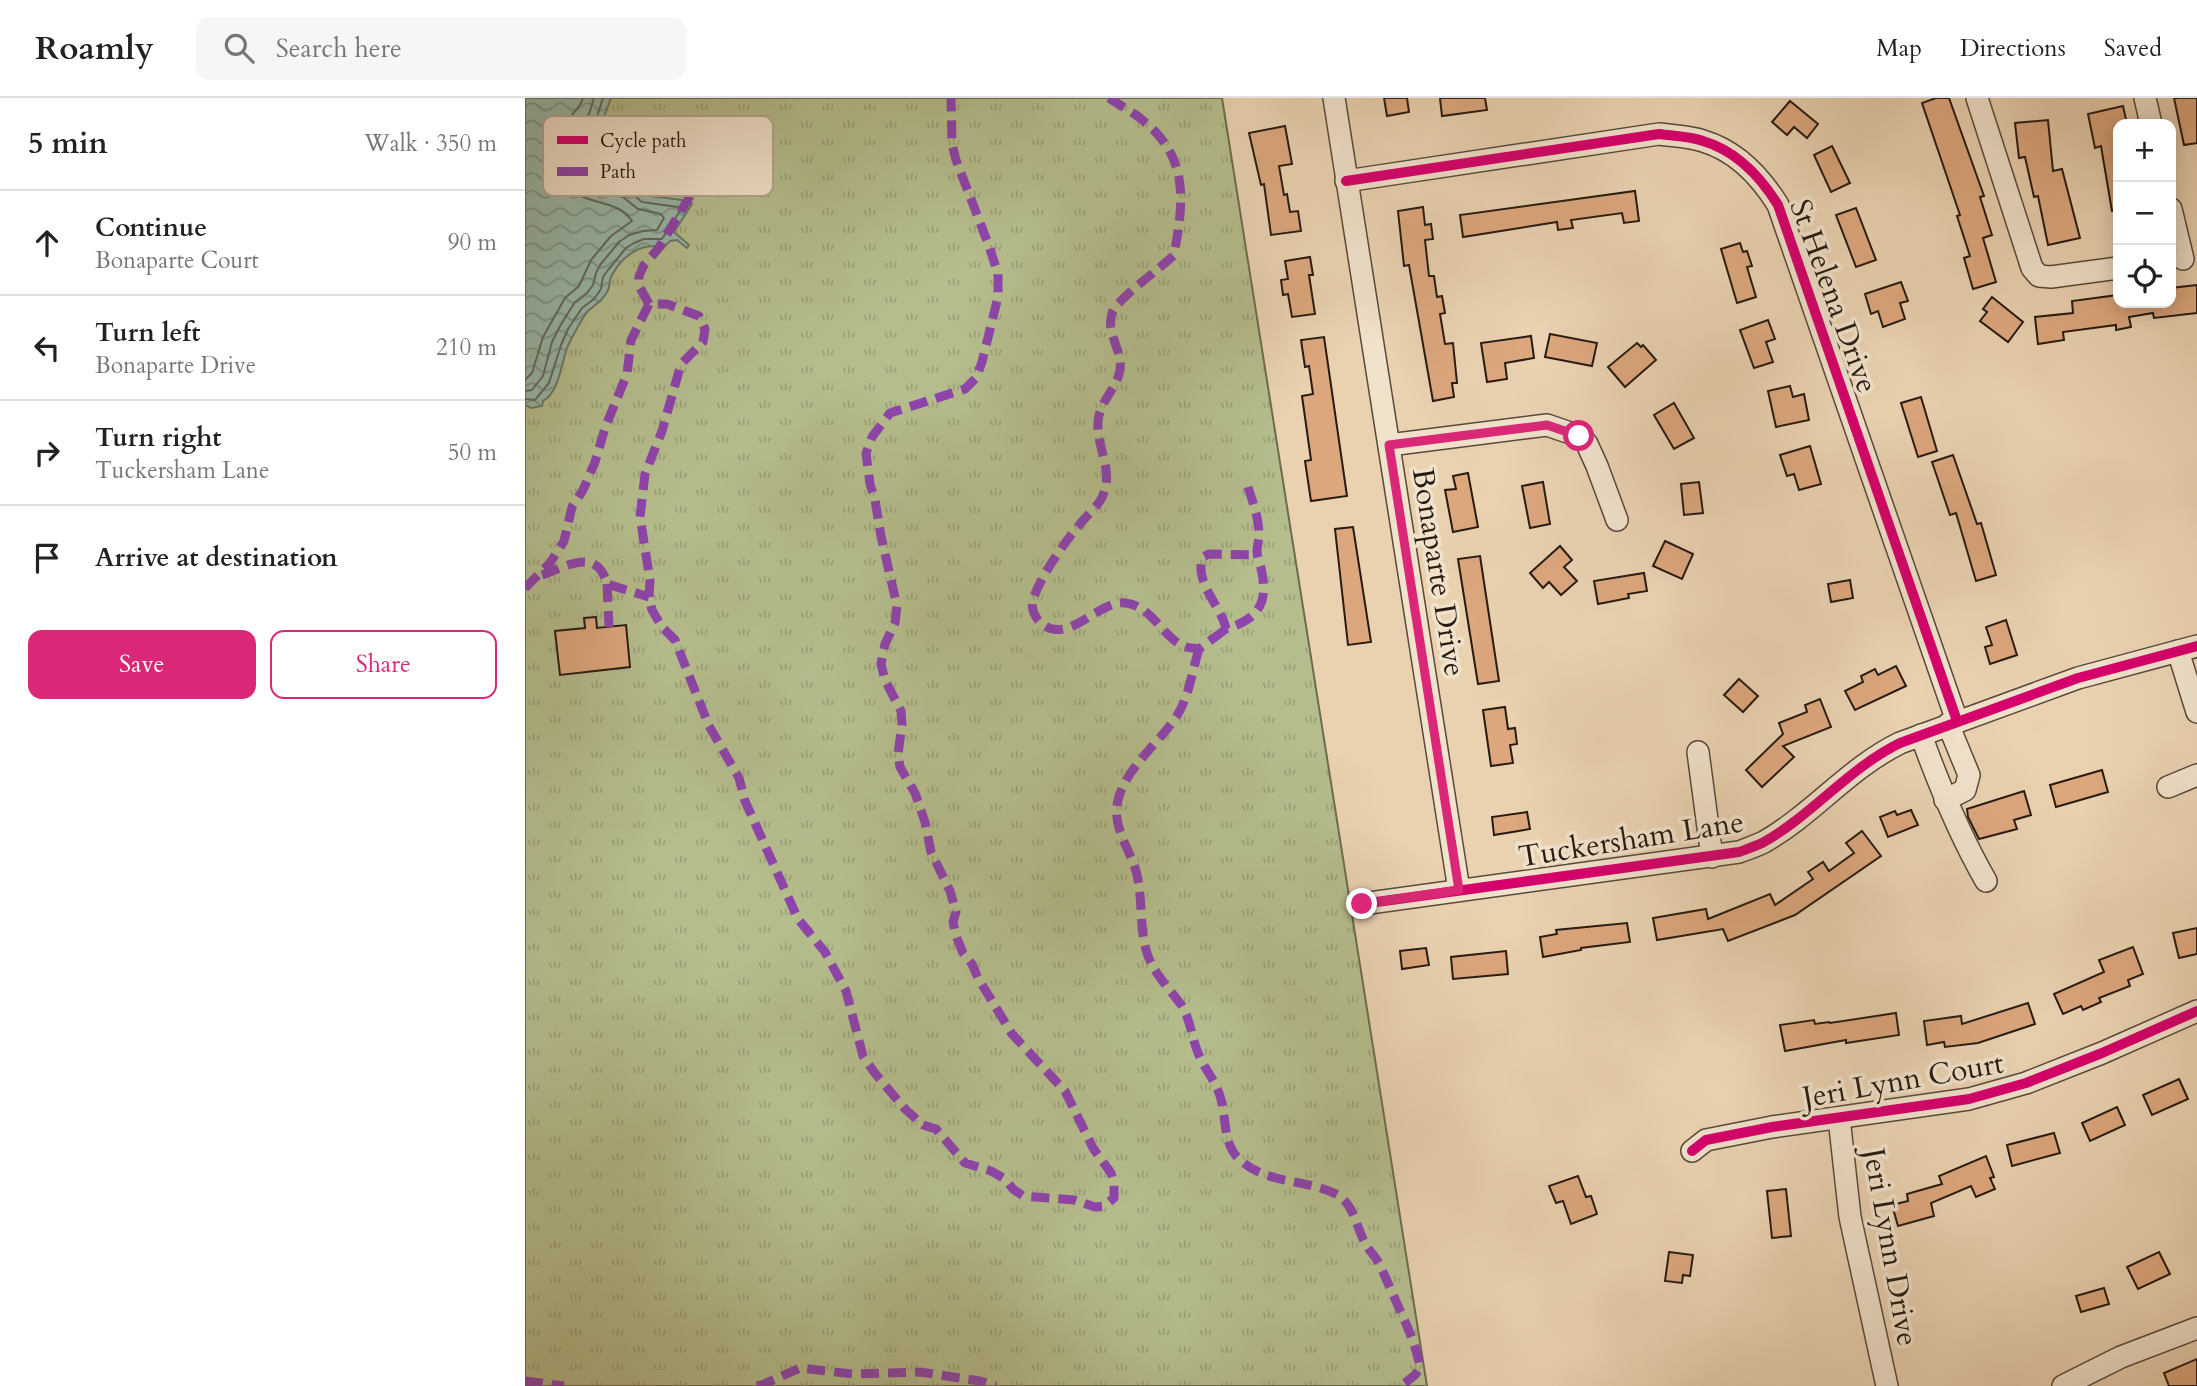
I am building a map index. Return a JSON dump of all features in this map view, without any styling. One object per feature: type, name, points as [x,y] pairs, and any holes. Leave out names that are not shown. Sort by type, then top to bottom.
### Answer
[{"type":"street","name":"Bonaparte Drive","points":[[1333,98],[1459,890]]},
{"type":"street","points":[[1977,98],[2032,268],[2039,276],[2051,277],[2113,269]]},
{"type":"street","points":[[2145,98],[2150,119]]},
{"type":"street","name":"St Helena Drive","points":[[1346,181],[1659,134],[1703,141],[1739,158],[1767,187],[1778,205],[1953,722],[1969,775],[1965,790],[1945,800]]},
{"type":"street","points":[[2176,230],[2183,259]]},
{"type":"street","points":[[1389,445],[1547,425],[1579,436],[1587,444],[1617,520]]},
{"type":"street","points":[[2187,649],[2197,712]]},
{"type":"street","name":"Tuckersham Lane","points":[[1362,904],[1739,852],[1763,842],[1795,821],[1840,782],[1881,752],[1953,722],[2078,678],[2187,649]]},
{"type":"street","points":[[1921,735],[1945,800],[1986,881]]},
{"type":"street","points":[[1698,752],[1712,857]]},
{"type":"street","points":[[2168,787],[2197,775]]},
{"type":"street","name":"Jeri Lynn Court","points":[[1692,1151],[1706,1140],[1772,1127],[1969,1099],[2026,1083],[2197,1011]]},
{"type":"street","name":"Jeri Lynn Drive","points":[[1839,1118],[1850,1217],[1887,1386]]},
{"type":"street","points":[[2063,1386],[2122,1357],[2197,1328]]},
{"type":"green space","points":[[525,98],[1222,98],[1427,1386],[525,1386]]},
{"type":"water","points":[[525,98],[611,98],[604,116],[543,116],[543,196],[652,196],[689,201],[692,204],[674,232],[689,245],[687,248],[677,240],[670,241],[663,248],[647,247],[626,257],[611,277],[605,295],[588,311],[574,335],[553,391],[543,401],[542,406],[531,408],[525,405]]},
{"type":"building","points":[[1384,98],[1407,98],[1409,112],[1387,116]]},
{"type":"building","points":[[1440,98],[1485,98],[1487,110],[1442,116]]},
{"type":"building","points":[[1936,98],[1949,98],[1984,196],[1980,197],[1992,235],[1983,238],[1996,282],[1973,289],[1964,258],[1970,256],[1957,216],[1960,215],[1922,103]]},
{"type":"building","points":[[2174,98],[2197,98],[2197,143],[2184,145]]},
{"type":"building","points":[[1790,101],[1818,124],[1807,138],[1794,127],[1787,135],[1772,122]]},
{"type":"building","points":[[2123,106],[2126,119],[2113,119],[2113,211],[2101,146],[2095,148],[2088,114]]},
{"type":"building","points":[[2048,120],[2053,171],[2062,169],[2080,238],[2048,245],[2038,196],[2034,197],[2025,157],[2019,158],[2015,123]]},
{"type":"building","points":[[1285,126],[1292,164],[1279,166],[1284,195],[1287,194],[1290,212],[1298,211],[1301,231],[1271,235],[1264,184],[1261,185],[1249,133]]},
{"type":"building","points":[[1832,146],[1850,183],[1831,192],[1814,155]]},
{"type":"building","points":[[1635,191],[1639,221],[1624,223],[1622,213],[1571,220],[1573,228],[1558,230],[1557,222],[1463,237],[1460,215]]},
{"type":"building","points":[[1423,207],[1425,225],[1431,224],[1433,239],[1425,240],[1429,276],[1434,276],[1437,297],[1442,296],[1445,313],[1440,314],[1445,344],[1453,343],[1457,383],[1452,383],[1454,397],[1433,401],[1409,265],[1404,266],[1398,211]]},
{"type":"building","points":[[1856,208],[1876,260],[1856,267],[1836,215]]},
{"type":"building","points":[[1740,243],[1743,252],[1747,251],[1752,266],[1747,267],[1756,297],[1737,303],[1721,249]]},
{"type":"building","points":[[1310,257],[1313,275],[1309,275],[1315,314],[1292,317],[1288,294],[1283,295],[1281,280],[1288,279],[1285,261]]},
{"type":"building","points":[[1901,282],[1908,301],[1900,303],[1905,319],[1883,327],[1878,311],[1871,314],[1865,294]]},
{"type":"building","points":[[2197,285],[2197,313],[2154,318],[2153,313],[2129,317],[2131,327],[2116,330],[2116,325],[2063,332],[2064,340],[2038,344],[2035,317],[2073,313],[2072,301],[2113,296],[2113,308],[2176,308],[2176,287]]},
{"type":"building","points":[[1992,297],[2023,322],[2008,342],[1980,321],[1987,312],[1983,309]]},
{"type":"building","points":[[1768,320],[1775,339],[1766,342],[1773,362],[1754,368],[1740,330]]},
{"type":"building","points":[[1550,334],[1597,343],[1592,366],[1545,357]]},
{"type":"building","points":[[1531,336],[1534,358],[1505,363],[1507,379],[1487,382],[1481,343]]},
{"type":"building","points":[[1324,337],[1347,496],[1311,501],[1305,461],[1311,460],[1302,396],[1313,394],[1309,366],[1305,367],[1301,340]]},
{"type":"building","points":[[1637,343],[1641,347],[1643,345],[1656,360],[1625,387],[1608,367]]},
{"type":"building","points":[[1790,386],[1793,397],[1804,394],[1809,420],[1776,427],[1768,391]]},
{"type":"building","points":[[1921,397],[1937,451],[1918,457],[1901,403]]},
{"type":"building","points":[[1674,403],[1694,438],[1674,449],[1654,415]]},
{"type":"building","points":[[1810,446],[1821,484],[1799,490],[1794,474],[1787,476],[1780,455]]},
{"type":"building","points":[[1953,455],[1977,524],[1981,523],[1996,575],[1976,581],[1956,513],[1950,515],[1932,462]]},
{"type":"building","points":[[1468,473],[1478,527],[1453,532],[1445,490],[1456,489],[1453,476]]},
{"type":"building","points":[[1543,482],[1550,524],[1530,528],[1522,486]]},
{"type":"building","points":[[1699,482],[1703,513],[1684,515],[1681,484]]},
{"type":"building","points":[[1353,527],[1371,642],[1348,645],[1335,529]]},
{"type":"building","points":[[1665,541],[1693,554],[1682,579],[1653,566]]},
{"type":"building","points":[[1560,546],[1572,560],[1564,567],[1577,581],[1561,595],[1549,582],[1543,588],[1530,573]]},
{"type":"building","points":[[1480,556],[1499,681],[1478,684],[1458,559]]},
{"type":"building","points":[[1644,573],[1647,591],[1628,594],[1629,598],[1598,604],[1594,581]]},
{"type":"building","points":[[1850,580],[1853,598],[1831,602],[1828,584]]},
{"type":"building","points":[[596,617],[597,628],[626,625],[630,667],[560,675],[555,631],[585,628],[584,618]]},
{"type":"building","points":[[2006,620],[2017,655],[1990,664],[1985,647],[1992,645],[1986,627]]},
{"type":"building","points":[[1896,666],[1906,686],[1855,710],[1845,691],[1863,682],[1861,676],[1875,669],[1878,675]]},
{"type":"building","points":[[1739,679],[1758,696],[1743,712],[1724,695]]},
{"type":"building","points":[[1820,699],[1831,727],[1783,746],[1794,757],[1762,787],[1746,770],[1783,734],[1779,723],[1807,712],[1805,705]]},
{"type":"building","points":[[1505,707],[1508,729],[1515,728],[1517,744],[1510,745],[1513,763],[1491,766],[1483,710]]},
{"type":"building","points":[[2102,770],[2108,792],[2056,807],[2050,785]]},
{"type":"building","points":[[2024,791],[2031,815],[2014,820],[2017,829],[1979,839],[1967,809]]},
{"type":"building","points":[[1911,810],[1918,825],[1888,837],[1880,817],[1895,811],[1897,815]]},
{"type":"building","points":[[1527,812],[1530,829],[1494,835],[1492,817]]},
{"type":"building","points":[[1862,831],[1881,856],[1795,915],[1728,941],[1723,929],[1657,940],[1653,918],[1706,909],[1708,919],[1770,894],[1775,905],[1813,879],[1808,872],[1823,862],[1829,871],[1854,853],[1846,843]]},
{"type":"building","points":[[1627,923],[1630,942],[1581,948],[1543,957],[1540,937],[1557,934],[1556,930]]},
{"type":"building","points":[[2197,928],[2197,954],[2179,958],[2173,933]]},
{"type":"building","points":[[2133,947],[2143,974],[2128,980],[2130,986],[2099,998],[2101,1002],[2083,1010],[2081,1006],[2063,1014],[2054,994],[2104,972],[2099,960]]},
{"type":"building","points":[[1426,948],[1429,965],[1402,969],[1400,951]]},
{"type":"building","points":[[1506,951],[1508,974],[1453,979],[1451,957]]},
{"type":"building","points":[[2028,1003],[2035,1024],[1978,1043],[1945,1047],[1944,1042],[1927,1045],[1924,1021],[1961,1016],[1962,1024]]},
{"type":"building","points":[[1896,1013],[1899,1035],[1846,1043],[1846,1040],[1785,1051],[1780,1025],[1814,1020],[1815,1024],[1830,1023]]},
{"type":"building","points":[[2179,1079],[2188,1099],[2152,1115],[2143,1095]]},
{"type":"building","points":[[2117,1107],[2125,1125],[2090,1141],[2082,1123]]},
{"type":"building","points":[[2054,1133],[2060,1153],[2012,1166],[2007,1145]]},
{"type":"building","points":[[1986,1156],[1994,1177],[1990,1178],[1995,1189],[1976,1197],[1971,1186],[1931,1203],[1934,1216],[1898,1226],[1892,1205],[1908,1201],[1907,1194],[1942,1184],[1939,1176]]},
{"type":"building","points":[[1578,1176],[1586,1197],[1591,1196],[1597,1214],[1571,1224],[1563,1201],[1556,1203],[1549,1186]]},
{"type":"building","points":[[1786,1189],[1791,1236],[1772,1238],[1767,1191]]},
{"type":"building","points":[[1669,1252],[1693,1255],[1690,1276],[1683,1275],[1682,1283],[1665,1281]]},
{"type":"building","points":[[2159,1252],[2170,1274],[2138,1289],[2127,1267]]},
{"type":"building","points":[[2104,1288],[2109,1304],[2081,1312],[2076,1296]]},
{"type":"building","points":[[2197,1359],[2197,1386],[2169,1386],[2164,1373]]},
{"type":"marked path","points":[[525,588],[550,563],[564,541],[572,507],[595,462],[605,428],[627,374],[631,340],[649,304],[667,304],[699,316],[705,329],[703,342],[681,364],[662,431],[645,474],[640,517],[652,610],[662,627],[675,640],[709,726],[739,778],[745,801],[798,919],[825,952],[846,991],[863,1056],[874,1072],[905,1109],[923,1125],[936,1129],[965,1163],[991,1171],[1005,1179],[1023,1196],[1074,1200],[1095,1207],[1104,1206],[1114,1198],[1111,1173],[1093,1148],[1065,1091],[1012,1034],[963,953],[953,922],[956,912],[950,891],[931,852],[915,793],[900,767],[898,754],[901,711],[885,680],[881,664],[885,644],[895,623],[897,606],[870,484],[866,453],[872,437],[890,413],[965,389],[976,378],[998,297],[998,274],[952,144],[951,98]]},
{"type":"marked path","points":[[1109,98],[1146,123],[1170,152],[1180,184],[1180,218],[1174,255],[1130,292],[1112,313],[1111,329],[1119,354],[1120,370],[1098,419],[1106,486],[1099,503],[1060,550],[1047,571],[1033,600],[1034,613],[1048,628],[1059,630],[1081,622],[1114,604],[1125,603],[1142,609],[1185,647],[1199,649],[1226,629]]},
{"type":"marked path","points":[[649,304],[639,286],[639,276],[690,196]]},
{"type":"marked path","points":[[1248,487],[1258,523],[1257,554],[1262,573],[1263,594],[1253,615],[1246,621],[1226,629],[1202,575],[1203,557],[1209,554],[1257,555]]},
{"type":"marked path","points":[[542,575],[570,564],[588,562],[596,565],[607,584],[649,597]]},
{"type":"marked path","points":[[607,584],[609,627]]},
{"type":"marked path","points":[[1199,649],[1188,690],[1178,714],[1128,777],[1118,800],[1117,820],[1137,875],[1147,953],[1158,974],[1182,1006],[1199,1054],[1219,1093],[1229,1144],[1238,1158],[1260,1173],[1336,1194],[1351,1209],[1365,1243],[1384,1275],[1416,1350],[1420,1368],[1401,1386]]},
{"type":"marked path","points":[[757,1386],[800,1368],[853,1374],[920,1372],[996,1386]]},
{"type":"marked path","points":[[525,1381],[564,1386]]},
{"type":"cycle path","points":[[1346,181],[1659,134],[1693,138],[1715,145],[1747,166],[1778,205],[1957,721]]},
{"type":"cycle path","points":[[1362,904],[1739,852],[1782,831],[1864,765],[1900,743],[2078,678],[2197,646]]},
{"type":"cycle path","points":[[1692,1151],[1706,1140],[1772,1127],[1969,1099],[2026,1083],[2197,1011]]},
{"type":"route","points":[[1362,904],[1459,890],[1389,445],[1547,425],[1579,436]]}]
